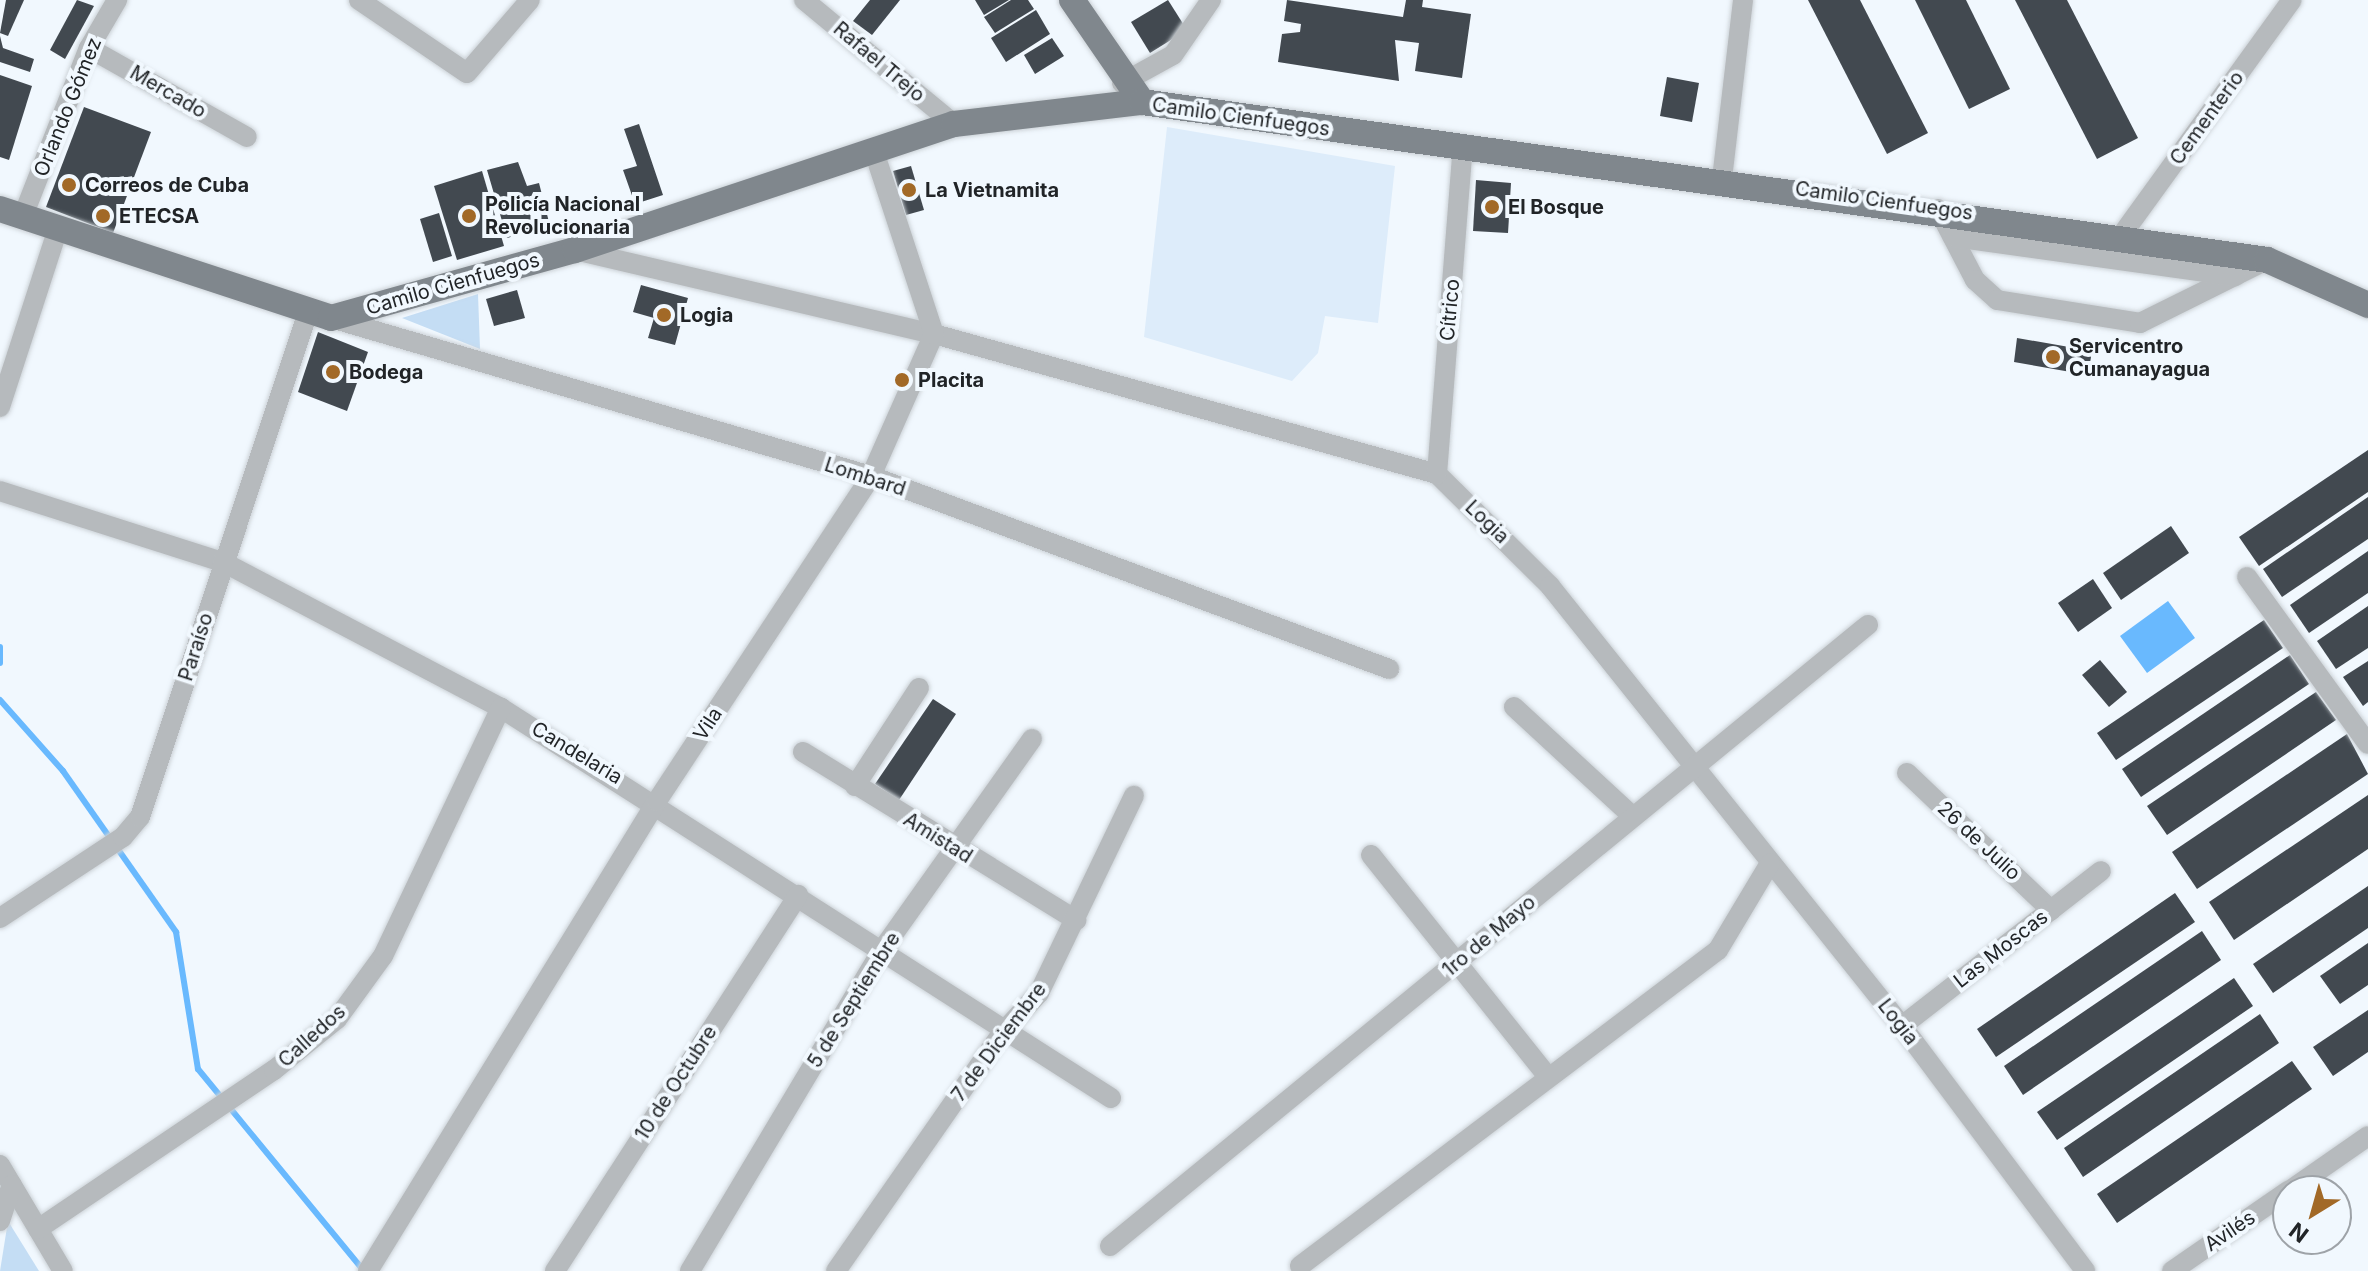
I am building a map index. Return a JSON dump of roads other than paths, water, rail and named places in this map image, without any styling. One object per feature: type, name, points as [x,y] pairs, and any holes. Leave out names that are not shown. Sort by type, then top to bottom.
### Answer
[{"type":"main road","points":[[1072,0],[1122,83],[1142,102]]},
{"type":"main road","name":"Camilo Cienfuegos","points":[[320,315],[575,250],[954,124],[1142,102],[1938,209],[2267,260],[2368,305]]},
{"type":"main road","points":[[12,212],[320,315]]},
{"type":"street","name":"Orlando Gómez","points":[[12,212],[89,48],[117,0]]},
{"type":"street","points":[[359,0],[467,73],[530,0]]},
{"type":"street","name":"Rafael Trejo","points":[[804,0],[954,124]]},
{"type":"street","points":[[1122,83],[1173,55],[1211,0]]},
{"type":"street","points":[[1722,179],[1743,0]]},
{"type":"street","name":"Cementerio","points":[[2121,236],[2292,0]]},
{"type":"street","name":"Mercado","points":[[89,48],[247,137]]},
{"type":"street","name":"Cítrico","points":[[1437,474],[1463,147]]},
{"type":"street","points":[[874,151],[934,334]]},
{"type":"street","points":[[1938,209],[1975,280],[1997,300],[2140,323],[2267,260]]},
{"type":"street","points":[[0,407],[58,228]]},
{"type":"street","points":[[1953,237],[2235,276]]},
{"type":"street","name":"Logia","points":[[575,250],[934,334],[1437,474],[1550,586],[1902,1026],[2085,1271]]},
{"type":"street","name":"Lombard","points":[[320,315],[871,476],[1389,669]]},
{"type":"street","name":"Paraíso","points":[[0,918],[116,842],[140,817],[223,562],[320,315]]},
{"type":"street","name":"Vila","points":[[369,1268],[657,801],[871,476],[934,334]]},
{"type":"street","name":"Candelaria","points":[[0,491],[223,562],[501,708],[657,801],[1003,1032],[1111,1098]]},
{"type":"street","points":[[2247,577],[2368,744]]},
{"type":"street","name":"1ro de Mayo","points":[[1110,1246],[1868,625]]},
{"type":"street","points":[[855,786],[919,688]]},
{"type":"street","points":[[1514,707],[1632,816]]},
{"type":"street","name":"Calledos","points":[[38,1229],[225,1104],[337,1019],[383,956],[501,708]]},
{"type":"street","name":"5 de Septiembre","points":[[690,1271],[882,950],[1032,739]]},
{"type":"street","name":"Amistad","points":[[803,752],[954,849],[1076,920]]},
{"type":"street","name":"26 de Julio","points":[[1907,773],[2051,910]]},
{"type":"street","name":"7 de Diciembre","points":[[836,1271],[1003,1032],[1039,993],[1134,796]]},
{"type":"street","points":[[1371,855],[1548,1077]]},
{"type":"street","points":[[1300,1266],[1718,950],[1770,863]]},
{"type":"street","name":"Las Moscas","points":[[1902,1026],[2101,871]]},
{"type":"street","name":"10 de Octubre","points":[[555,1271],[798,895]]},
{"type":"street","name":"Avilés","points":[[2311,1175],[2368,1136]]},
{"type":"street","points":[[0,1165],[63,1271]]},
{"type":"street","points":[[0,1221],[12,1185]]},
{"type":"street","name":"Avilés","points":[[2172,1271],[2272,1202]]},
{"type":"water","points":[[2168,601],[2195,638],[2147,673],[2120,636]]},
{"type":"waterway","points":[[0,647],[0,663]]},
{"type":"waterway","points":[[0,700],[63,771],[176,932],[198,1069],[364,1271]]},
{"type":"place","name":"Correos de Cuba","points":[[69,185]]},
{"type":"place","name":"La Vietnamita","points":[[909,190]]},
{"type":"place","name":"El Bosque","points":[[1492,207]]},
{"type":"place","name":"ETECSA","points":[[103,216]]},
{"type":"place","name":"Policía Nacional Revolucionaria","points":[[469,216]]},
{"type":"place","name":"Logia","points":[[664,315]]},
{"type":"place","name":"Servicentro Cumanayagua","points":[[2053,357]]},
{"type":"place","name":"Bodega","points":[[333,372]]},
{"type":"place","name":"Placita","points":[[902,380]]}]
